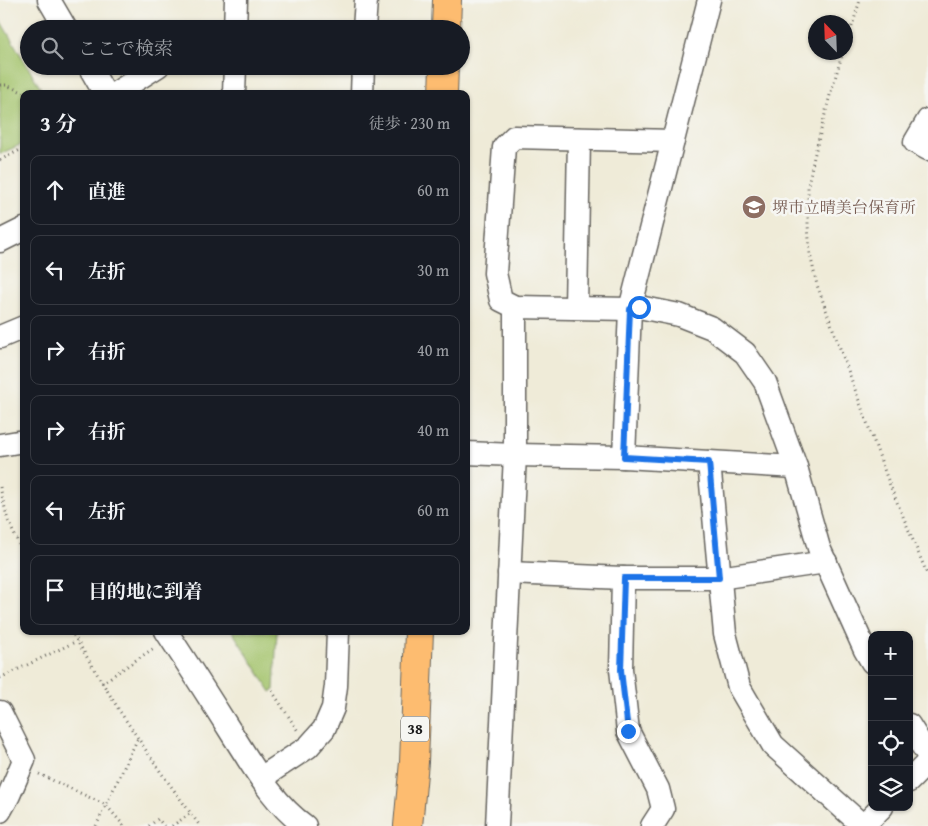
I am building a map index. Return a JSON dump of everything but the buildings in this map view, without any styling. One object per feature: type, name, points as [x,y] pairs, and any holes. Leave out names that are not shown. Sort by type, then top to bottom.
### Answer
[{"type":"main road","points":[[446,20],[447,0]]},
{"type":"main road","points":[[443,90],[444,75]]},
{"type":"main road","name":"38","points":[[408,826],[414,762],[419,635]]},
{"type":"street","points":[[49,0],[61,20]]},
{"type":"street","points":[[365,20],[366,0]]},
{"type":"street","points":[[624,457],[630,309],[709,0]]},
{"type":"street","points":[[94,75],[103,90]]},
{"type":"street","points":[[120,90],[144,75]]},
{"type":"street","points":[[234,90],[235,75]]},
{"type":"street","points":[[362,90],[363,75]]},
{"type":"street","points":[[928,120],[915,142],[928,148]]},
{"type":"street","points":[[673,141],[514,137],[504,147],[495,273],[501,300],[515,307],[630,309],[639,307],[679,315],[712,328],[745,352],[765,382],[796,467],[820,548],[868,655]]},
{"type":"street","points":[[576,308],[579,139]]},
{"type":"street","points":[[0,241],[20,231]]},
{"type":"street","points":[[497,826],[515,455],[515,307]]},
{"type":"street","points":[[0,337],[20,329]]},
{"type":"street","points":[[0,445],[20,442]]},
{"type":"street","points":[[470,453],[624,457],[796,467]]},
{"type":"street","points":[[709,462],[725,634],[740,687],[772,745],[863,826],[878,811]]},
{"type":"street","points":[[509,573],[624,578],[719,578],[826,562]]},
{"type":"street","points":[[624,578],[621,670],[628,731],[658,789],[663,809],[652,826]]},
{"type":"street","points":[[170,635],[261,778],[274,795],[305,826]]},
{"type":"street","points":[[261,778],[308,747],[324,729],[333,708],[336,686],[338,635]]},
{"type":"street","points":[[0,712],[24,760],[0,811]]},
{"type":"street","points":[[913,731],[928,755]]},
{"type":"street","points":[[913,777],[928,762]]},
{"type":"path","points":[[853,23],[860,0]]},
{"type":"path","points":[[841,60],[808,185],[810,254],[817,285],[889,483],[928,576]]},
{"type":"path","points":[[0,85],[6,85],[20,91]]},
{"type":"path","points":[[0,160],[20,150]]},
{"type":"path","points":[[0,487],[8,521],[20,546]]},
{"type":"path","points":[[74,635],[138,738],[200,826]]},
{"type":"path","points":[[102,683],[168,635]]},
{"type":"path","points":[[0,678],[77,640]]},
{"type":"path","points":[[272,691],[308,747]]},
{"type":"path","points":[[96,826],[138,738]]},
{"type":"path","points":[[22,765],[106,805],[124,826]]},
{"type":"path","points":[[172,826],[191,813]]},
{"type":"path","points":[[149,826],[158,819],[164,826]]},
{"type":"green space","points":[[0,20],[20,54],[20,75],[33,75],[42,90],[20,90],[20,145],[0,154]]},
{"type":"green space","points":[[235,635],[277,635],[274,690],[271,692]]},
{"type":"place","name":"堺市立晴美台保育所","points":[[754,207]]},
{"type":"route","points":[[628,731],[621,670],[624,578],[719,578],[709,462],[624,457],[630,309],[639,307]]}]
